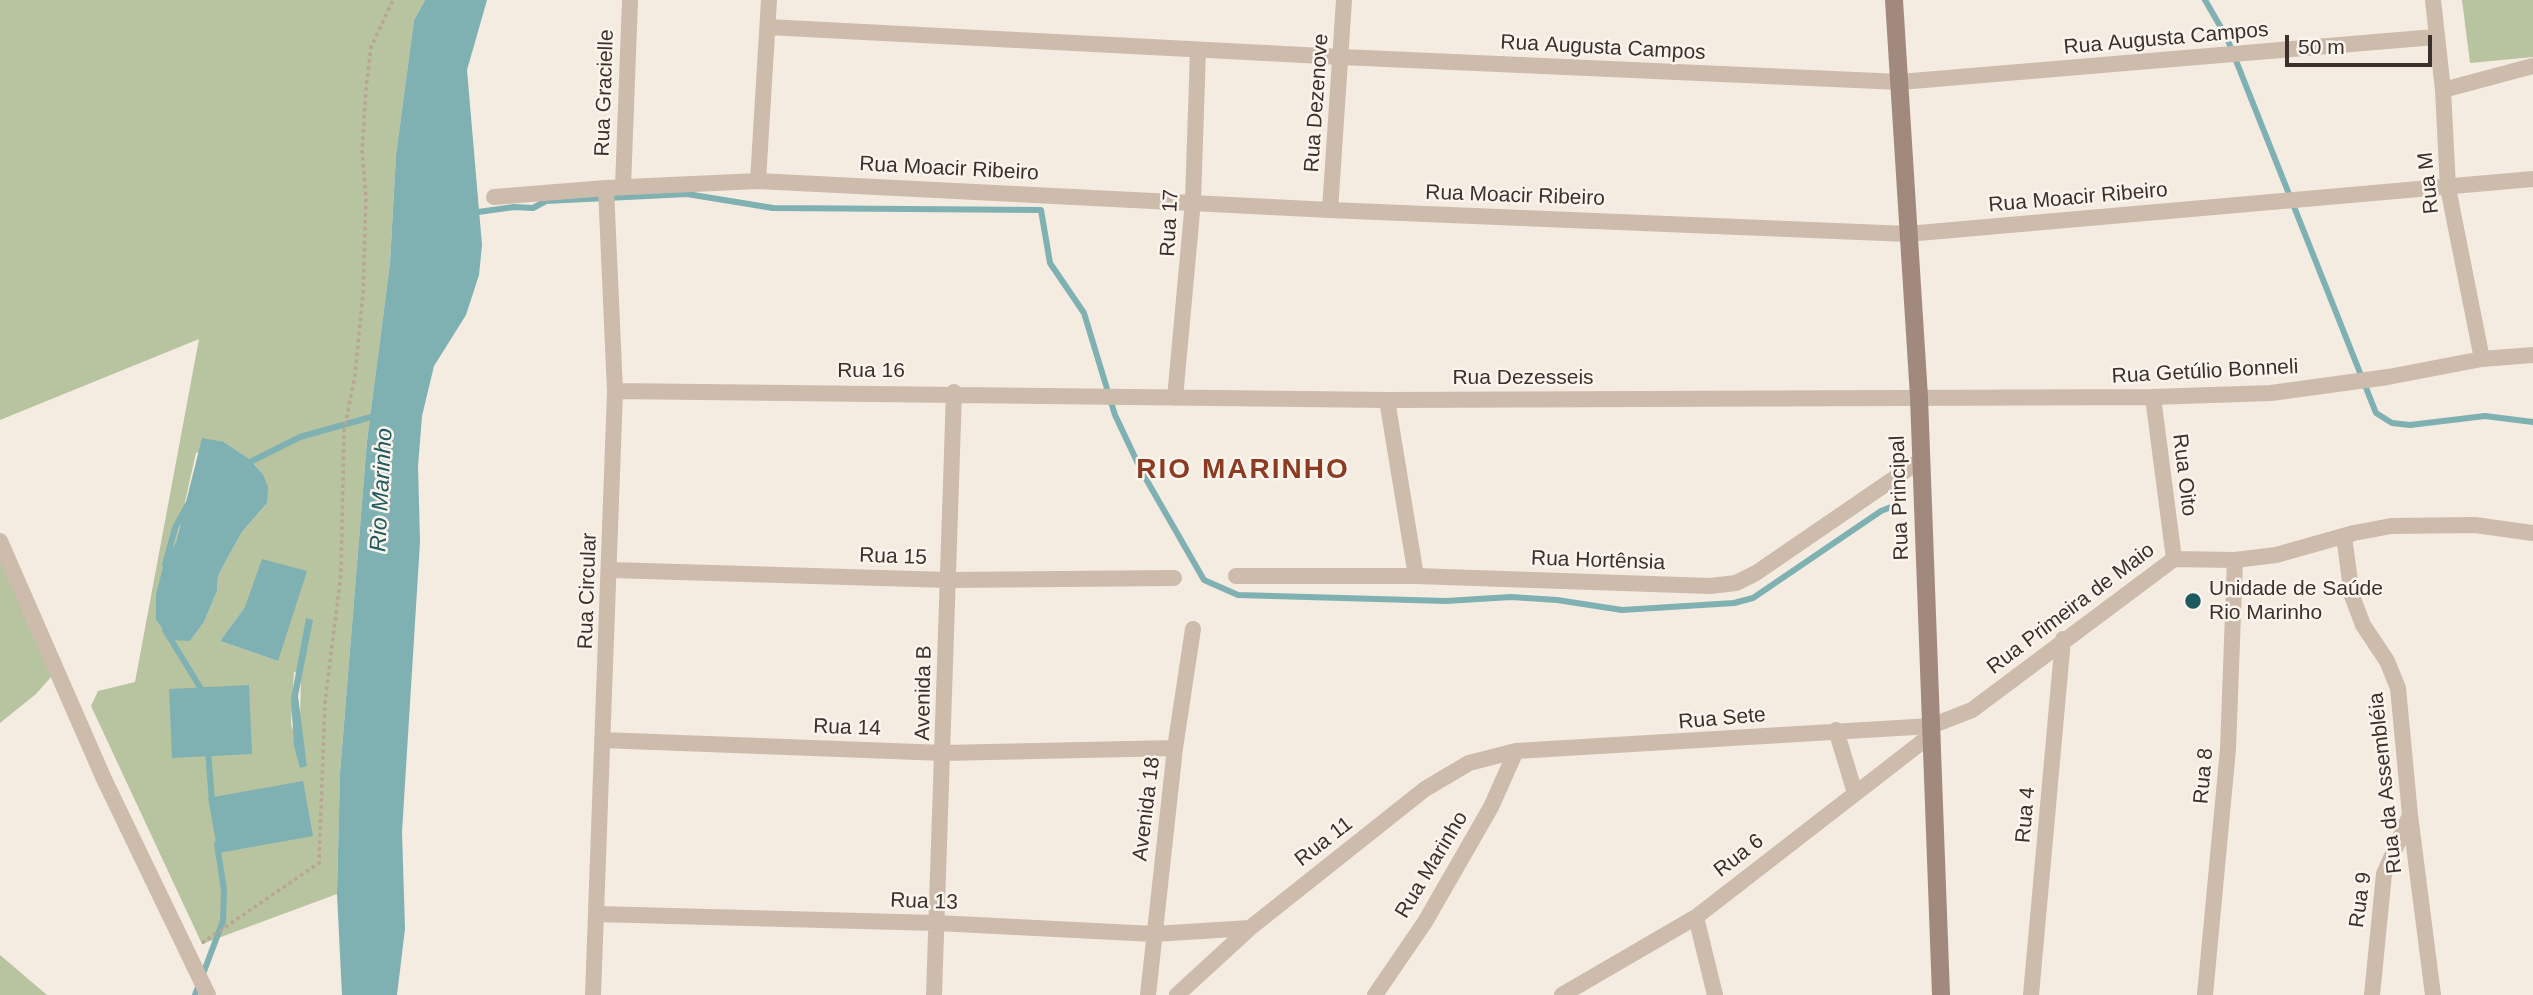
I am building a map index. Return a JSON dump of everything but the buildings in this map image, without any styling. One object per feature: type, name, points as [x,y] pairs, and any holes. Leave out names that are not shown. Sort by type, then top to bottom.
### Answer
[{"type":"main road","name":"Rua Principal","points":[[1894,0],[1919,397],[1941,995]]},
{"type":"street","name":"Rua Gracielle","points":[[623,187],[630,0]]},
{"type":"street","points":[[758,181],[769,0]]},
{"type":"street","name":"Rua Dezenove","points":[[1330,210],[1344,0]]},
{"type":"street","name":"Rua M","points":[[2432,0],[2443,90],[2448,188],[2482,359]]},
{"type":"street","name":"Rua Augusta Campos","points":[[768,27],[1342,57],[1900,82],[2435,37]]},
{"type":"street","name":"Rua 17","points":[[1175,398],[1193,201],[1198,50]]},
{"type":"street","points":[[2443,90],[2533,66]]},
{"type":"street","name":"Rua Moacir Ribeiro","points":[[494,197],[606,198],[623,187],[758,181],[1330,210],[1907,233],[2533,179]]},
{"type":"street","name":"Rua Circular","points":[[593,995],[611,570],[615,391],[606,198]]},
{"type":"street","name":"Rua Getúlio Bonneli","points":[[1919,397],[2153,397],[2271,393],[2388,377],[2482,359],[2533,355]]},
{"type":"street","name":"Rua 16","points":[[615,391],[954,393],[1126,398]]},
{"type":"street","name":"Avenida B","points":[[934,995],[954,393]]},
{"type":"street","name":"Rua Dezesseis","points":[[1126,398],[1387,400],[1919,397]]},
{"type":"street","name":"Rua Oito","points":[[2153,397],[2174,559]]},
{"type":"street","points":[[1387,400],[1416,576]]},
{"type":"street","name":"Rua Hortênsia","points":[[1236,576],[1416,576],[1710,586],[1736,583],[1756,573],[1921,460]]},
{"type":"street","name":"Rua Primeira de Maio","points":[[1931,730],[1972,710],[2063,639],[2174,559],[2235,560],[2276,555],[2391,526],[2438,523],[2533,533]]},
{"type":"street","name":"Rua da Assembléia","points":[[2344,536],[2351,596],[2363,625],[2387,661],[2398,688],[2410,816],[2433,995]]},
{"type":"street","points":[[0,541],[104,779],[208,995]]},
{"type":"street","name":"Rua 8","points":[[2205,995],[2228,749],[2235,560]]},
{"type":"street","name":"Rua 15","points":[[611,570],[948,580],[1174,578]]},
{"type":"street","name":"Avenida 18","points":[[1148,995],[1175,748],[1193,629]]},
{"type":"street","name":"Rua 4","points":[[2031,995],[2063,639]]},
{"type":"street","points":[[1836,730],[1855,793]]},
{"type":"street","name":"Rua Sete","points":[[1516,751],[1675,744],[1836,730],[1931,730]]},
{"type":"street","name":"Rua 6","points":[[1562,995],[1696,916],[1855,793],[1931,730]]},
{"type":"street","name":"Rua 14","points":[[602,740],[944,753],[1175,748]]},
{"type":"street","name":"Rua 11","points":[[1177,995],[1250,928],[1443,776],[1469,763],[1516,751]]},
{"type":"street","name":"Rua Marinho","points":[[1375,995],[1425,922],[1491,807],[1516,751]]},
{"type":"street","name":"Rua 9","points":[[2372,995],[2384,874],[2410,816]]},
{"type":"street","name":"Rua 13","points":[[596,914],[937,923],[1154,934],[1250,928]]},
{"type":"street","points":[[1696,916],[1715,995]]},
{"type":"path","points":[[189,952],[319,863],[325,702],[341,575],[344,430],[355,374],[364,283],[366,197],[362,151],[366,89],[371,47],[393,0]]},
{"type":"green space","points":[[0,0],[425,0],[414,20],[396,155],[390,263],[367,441],[340,773],[337,894],[202,944],[91,706],[98,691],[135,682],[199,339],[0,420]],"holes":[[[224,442],[248,458],[263,474],[267,503],[242,532],[229,555],[218,576],[217,591],[204,622],[190,641],[164,563],[176,542],[196,453]],[[245,607],[278,661],[220,641]],[[294,672],[301,674],[300,719],[307,766],[291,725]]]},
{"type":"green space","points":[[2462,0],[2533,0],[2533,57],[2470,63]]},
{"type":"green space","points":[[0,538],[60,667],[36,694],[0,723]]},
{"type":"green space","points":[[0,955],[47,995],[0,995]]},
{"type":"water","name":"Rio Marinho","points":[[425,0],[487,0],[467,70],[482,245],[479,275],[466,315],[434,366],[422,416],[418,466],[420,542],[402,832],[405,929],[397,995],[342,995],[337,894],[340,773],[367,441],[390,263],[396,155],[414,20]]},
{"type":"water","points":[[202,438],[224,442],[248,458],[263,474],[268,487],[267,503],[242,532],[229,555],[218,576],[217,591],[204,622],[190,641],[172,640],[156,620],[156,595],[164,563],[176,542]]},
{"type":"water","points":[[262,559],[307,571],[278,661],[220,641],[245,607]]},
{"type":"water","points":[[306,618],[313,620],[298,696],[307,766],[300,768],[294,746],[291,699]]},
{"type":"water","points":[[249,685],[252,754],[172,758],[169,689]]},
{"type":"water","points":[[303,781],[313,836],[218,853],[208,798]]},
{"type":"waterway","points":[[2205,0],[2227,38],[2376,413],[2392,423],[2410,425],[2485,416],[2533,422]]},
{"type":"waterway","points":[[471,213],[514,207],[533,208],[546,201],[687,194],[773,208],[1041,210],[1050,263],[1084,313],[1115,415],[1142,472],[1204,580],[1238,595],[1446,601],[1511,597],[1557,600],[1622,610],[1734,603],[1753,598],[1881,511],[1896,505]]},
{"type":"waterway","name":"Rio Marinho","points":[[244,465],[300,437],[378,415]]},
{"type":"waterway","points":[[165,565],[175,528],[188,504]]},
{"type":"waterway","points":[[165,630],[203,692]]},
{"type":"waterway","points":[[208,750],[212,802]]},
{"type":"waterway","points":[[195,995],[223,921],[224,890],[217,844]]},
{"type":"place","name":"Unidade de Saúde Rio Marinho","points":[[2193,601]]},
{"type":"district","name":"RIO MARINHO","points":[[1243,470]]}]
